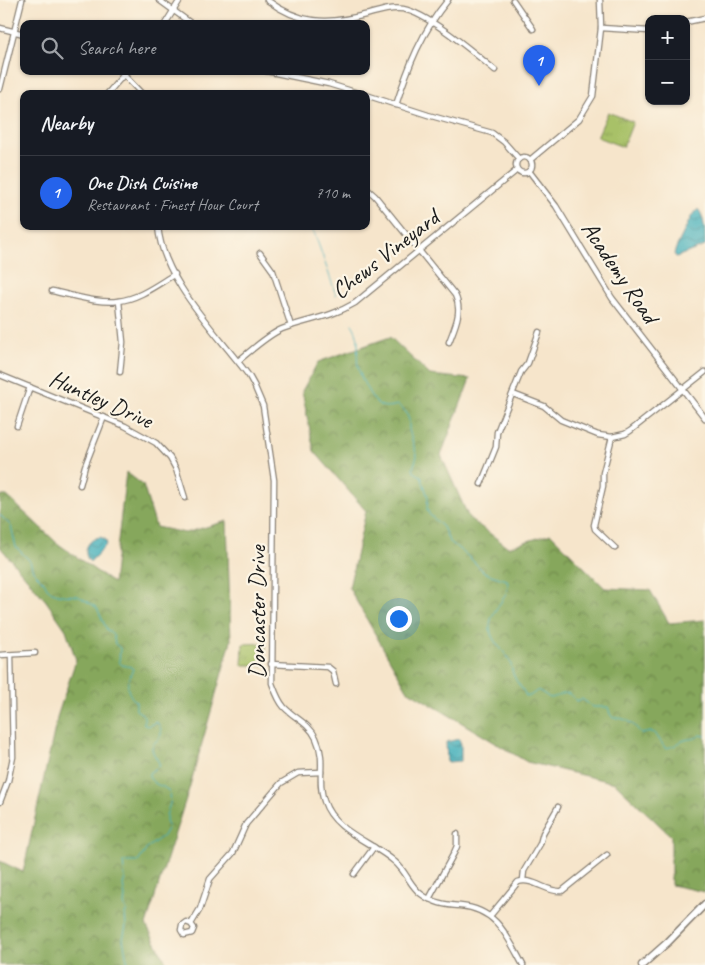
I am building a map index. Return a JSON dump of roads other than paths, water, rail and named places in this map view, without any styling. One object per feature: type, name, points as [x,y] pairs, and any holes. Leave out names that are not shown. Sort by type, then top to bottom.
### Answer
[{"type":"street","points":[[0,89],[22,0]]},
{"type":"street","points":[[159,0],[187,20]]},
{"type":"street","points":[[167,20],[180,0]]},
{"type":"street","points":[[267,0],[286,13],[307,20]]},
{"type":"street","points":[[396,105],[413,56],[431,22],[448,0]]},
{"type":"street","points":[[513,0],[533,29]]},
{"type":"street","points":[[530,160],[571,127],[587,108],[595,87],[601,28],[600,0]]},
{"type":"street","points":[[343,20],[395,9],[412,12],[431,22],[496,70]]},
{"type":"street","points":[[690,21],[705,18]]},
{"type":"street","points":[[0,28],[20,33]]},
{"type":"street","points":[[601,28],[645,31]]},
{"type":"street","points":[[110,90],[121,75]]},
{"type":"street","points":[[126,75],[139,90]]},
{"type":"street","points":[[285,75],[348,90]]},
{"type":"street","points":[[370,96],[428,116],[492,132],[519,159]]},
{"type":"street","points":[[519,159],[526,158],[530,160]]},
{"type":"street","points":[[519,159],[516,166],[517,170],[524,174],[529,172],[531,167],[530,160]]},
{"type":"street","name":"Chews Vineyard","points":[[238,361],[272,335],[291,326],[322,318],[345,309],[362,298],[517,170]]},
{"type":"street","name":"Academy Road","points":[[529,172],[556,206],[612,298],[705,418]]},
{"type":"street","points":[[370,192],[455,295],[458,301],[458,314],[449,342]]},
{"type":"street","name":"Doncaster Drive","points":[[159,230],[162,250],[175,274],[200,315],[238,361],[254,385],[262,406],[273,466],[274,492],[272,683],[279,700],[288,711],[310,729],[316,738],[322,758],[322,793],[329,812],[342,826],[396,862],[416,890],[429,899],[447,905],[471,907],[490,916],[504,932],[523,965]]},
{"type":"street","points":[[260,252],[273,271],[291,326]]},
{"type":"street","points":[[52,291],[118,301],[138,295],[175,274]]},
{"type":"street","points":[[118,301],[123,342],[120,372]]},
{"type":"street","points":[[480,484],[496,447],[497,432],[520,372],[528,363],[540,332]]},
{"type":"street","points":[[512,394],[544,406],[561,420],[598,435],[612,437],[630,431],[705,372]]},
{"type":"street","name":"Huntley Drive","points":[[0,375],[104,417],[143,435],[164,450],[176,469],[184,498]]},
{"type":"street","points":[[17,426],[30,387]]},
{"type":"street","points":[[80,485],[85,466],[104,417]]},
{"type":"street","points":[[612,437],[603,473],[603,486],[594,525],[615,548]]},
{"type":"street","points":[[0,655],[35,653]]},
{"type":"street","points":[[0,802],[8,781],[13,757],[11,655]]},
{"type":"street","points":[[271,664],[328,667],[333,671],[336,684]]},
{"type":"street","points":[[191,924],[200,910],[210,879],[233,853],[246,824],[280,783],[298,773],[321,772]]},
{"type":"street","points":[[523,880],[524,871],[558,807]]},
{"type":"street","points":[[429,899],[454,853],[457,846],[457,834]]},
{"type":"street","points":[[354,874],[374,847]]},
{"type":"street","points":[[490,916],[515,884],[523,880],[555,891],[562,891],[607,855]]},
{"type":"street","points":[[642,965],[668,942],[705,904]]},
{"type":"water","points":[[698,209],[705,231],[705,246],[676,257],[674,254],[676,248],[691,217]]},
{"type":"water","points":[[100,537],[105,539],[107,544],[90,562],[86,554],[87,546],[92,540]]},
{"type":"water","points":[[459,739],[461,744],[461,761],[447,762],[446,742]]},
{"type":"waterway","points":[[313,230],[336,295]]},
{"type":"waterway","points":[[352,324],[358,340],[357,360],[359,371],[374,400],[382,406],[398,405],[406,412],[417,456],[413,468],[414,472],[421,476],[428,497],[427,509],[429,514],[443,527],[449,541],[483,571],[507,580],[507,592],[493,615],[490,629],[495,641],[506,654],[515,679],[526,696],[530,696],[538,690],[550,698],[567,693],[576,701],[582,699],[593,707],[608,707],[613,718],[630,722],[641,734],[655,733],[665,748],[700,735],[705,736]]},
{"type":"waterway","points":[[0,515],[11,526],[16,547],[30,561],[33,571],[47,588],[61,595],[78,596],[97,608],[107,630],[113,634],[115,644],[120,648],[119,662],[133,669],[129,678],[128,690],[136,702],[136,710],[144,715],[144,724],[147,726],[157,722],[160,728],[160,736],[152,746],[153,753],[160,765],[149,773],[149,777],[154,783],[166,789],[170,794],[171,798],[166,815],[168,827],[163,836],[148,847],[138,862],[123,862],[125,878],[123,885],[124,905],[127,911],[125,914],[126,926],[123,939],[129,965]]},
{"type":"place","name":"One Dish Cuisine","points":[[539,86]]}]
